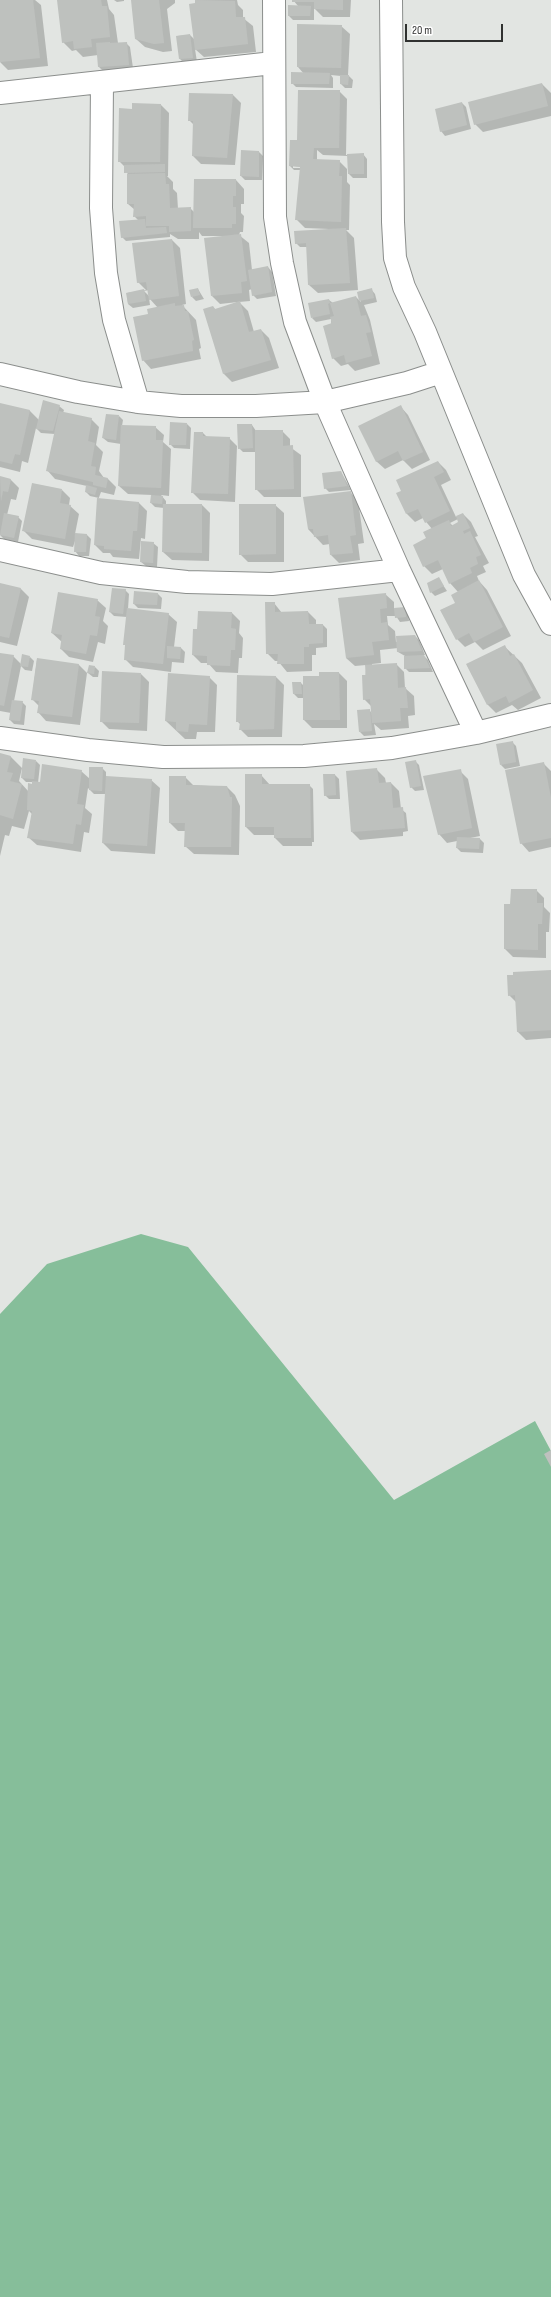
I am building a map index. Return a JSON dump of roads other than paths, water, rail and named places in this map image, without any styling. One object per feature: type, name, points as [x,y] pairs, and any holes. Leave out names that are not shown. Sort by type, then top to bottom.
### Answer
[{"type":"street","points":[[274,0],[273,63],[275,210],[282,264],[295,322],[326,402],[399,570],[476,733]]},
{"type":"street","points":[[391,0],[393,222],[396,258],[404,287],[441,372],[524,575],[551,624]]},
{"type":"street","points":[[0,93],[273,63]]},
{"type":"street","points":[[102,82],[101,208],[106,273],[114,320],[138,402]]},
{"type":"street","points":[[0,374],[78,392],[138,402],[181,406],[256,406],[326,402],[407,383],[441,372]]},
{"type":"street","points":[[0,550],[101,573],[187,582],[272,584],[316,581],[399,570]]},
{"type":"street","points":[[0,738],[57,746],[163,757],[225,758],[304,756],[392,748],[476,733],[551,715]]}]
